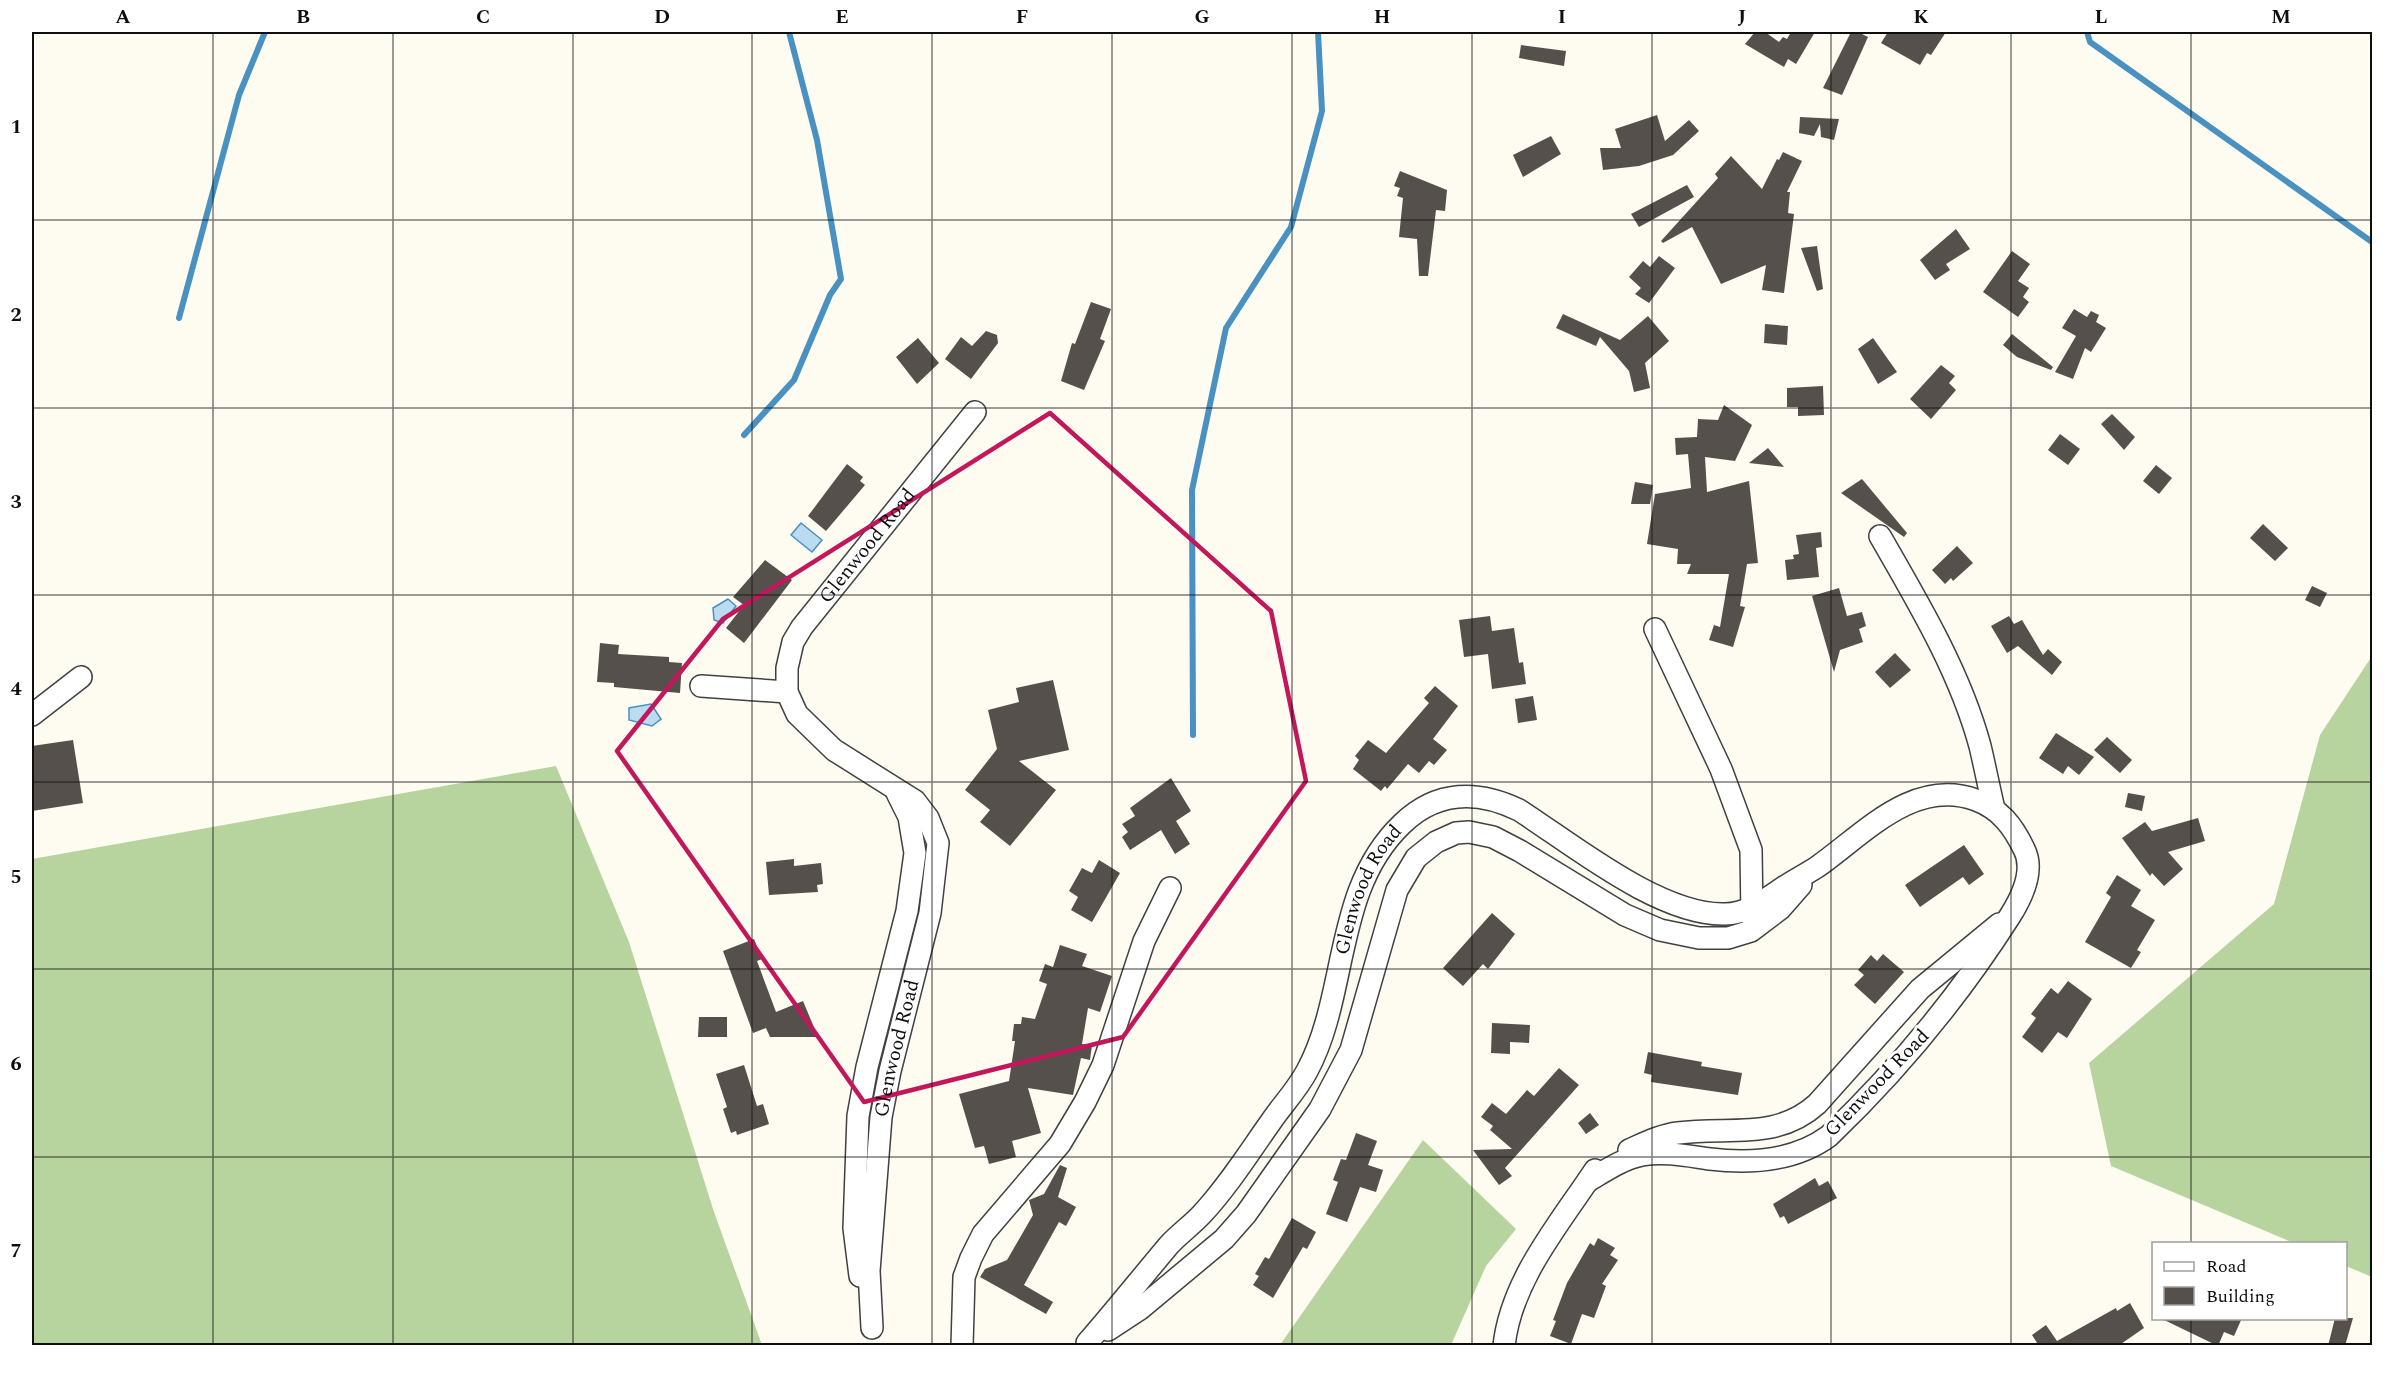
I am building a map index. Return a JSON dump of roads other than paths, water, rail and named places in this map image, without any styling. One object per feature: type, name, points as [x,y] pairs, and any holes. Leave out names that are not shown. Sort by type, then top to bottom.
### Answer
[{"type":"street","name":"Glenwood Road","points":[[874,1337],[869,1271],[881,1117],[890,1071],[930,913],[938,843],[928,818],[915,801],[852,762],[817,736],[797,714],[787,692],[790,653],[802,627],[975,412]]},
{"type":"street","points":[[1880,536],[1916,598],[1962,697],[1980,744],[1994,809]]},
{"type":"street","points":[[1655,629],[1721,769],[1751,850],[1751,932]]},
{"type":"street","points":[[32,715],[81,677]]},
{"type":"street","points":[[701,686],[787,692]]},
{"type":"street","name":"Glenwood Road","points":[[1086,1344],[1171,1243],[1221,1193],[1307,1071],[1320,1036],[1354,906],[1364,879],[1382,847],[1414,814],[1449,796],[1466,795],[1500,801],[1519,810],[1635,885],[1690,909],[1723,914],[1752,907],[1817,867],[1875,822],[1914,801],[1956,794],[1994,809],[2013,827],[2028,858],[2025,884],[2011,914],[1981,962],[1944,1012],[1862,1102],[1818,1144],[1792,1155],[1756,1161],[1667,1154],[1641,1155],[1622,1161],[1588,1181]]},
{"type":"street","name":"Glenwood Road","points":[[1086,1344],[1140,1309],[1217,1247],[1246,1214],[1314,1118],[1334,1086],[1351,1050],[1397,890],[1416,858],[1436,842],[1456,833],[1469,832],[1505,842],[1626,915],[1660,930],[1712,939],[1751,932],[1780,909],[1817,867]]},
{"type":"street","points":[[962,1346],[964,1277],[971,1258],[983,1234],[1059,1144],[1085,1102],[1102,1065],[1143,941],[1170,888]]},
{"type":"street","name":"Glenwood Road","points":[[1504,1346],[1514,1304],[1550,1235],[1604,1162],[1664,1136],[1699,1131],[1773,1128],[1801,1118],[1817,1104],[1920,989],[2011,914]]},
{"type":"water","points":[[801,523],[822,540],[812,552],[791,535]]},
{"type":"water","points":[[728,599],[736,606],[723,623],[714,620],[713,608]]},
{"type":"water","points":[[651,704],[661,719],[652,726],[629,720],[629,708]]},
{"type":"waterway","points":[[179,318],[239,95],[265,32]]},
{"type":"waterway","points":[[744,435],[794,380],[830,295],[841,279],[817,140],[789,32]]},
{"type":"waterway","points":[[1193,735],[1192,490],[1226,328],[1291,227],[1322,111],[1318,32]]},
{"type":"waterway","points":[[2087,32],[2090,42],[2372,242]]}]
